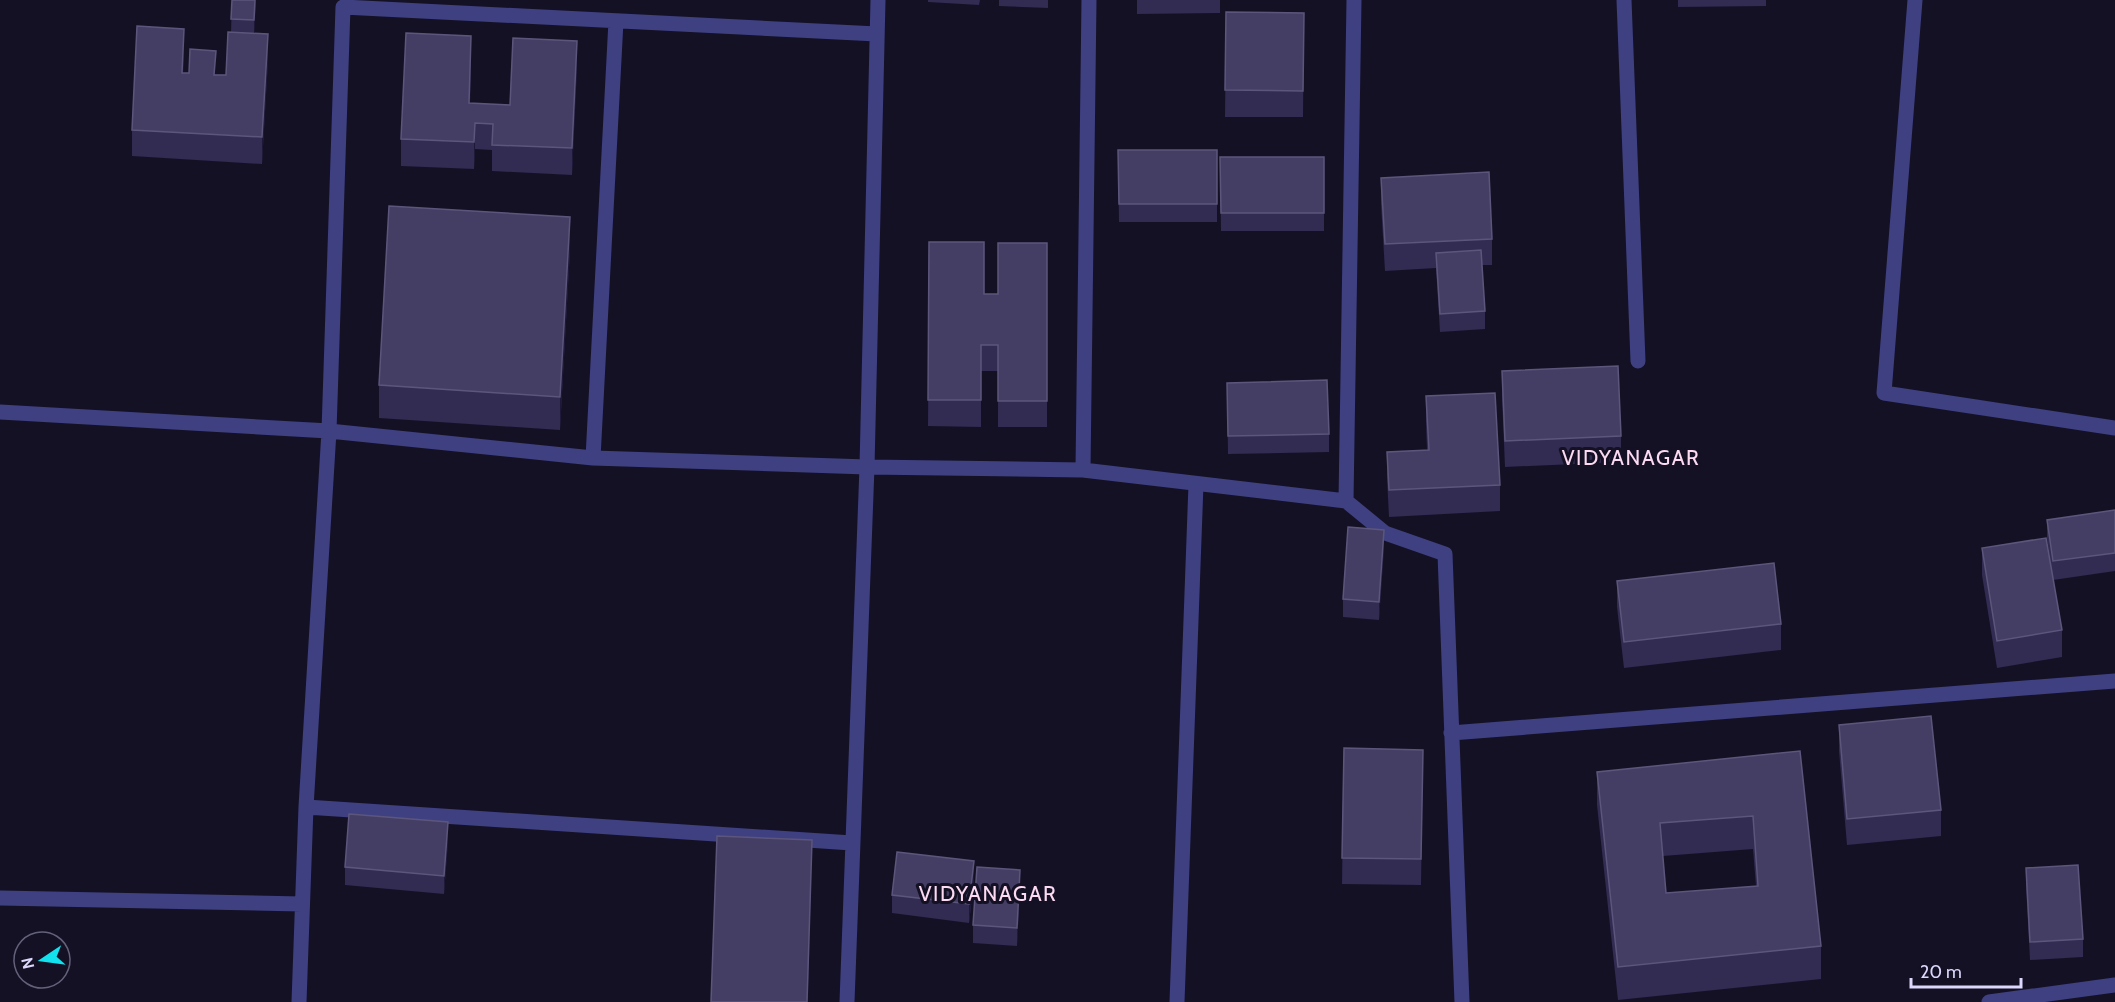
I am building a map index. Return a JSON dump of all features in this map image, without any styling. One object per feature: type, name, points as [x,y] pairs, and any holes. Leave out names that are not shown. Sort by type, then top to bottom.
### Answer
[{"type":"street","points":[[847,1002],[867,466],[878,0]]},
{"type":"street","points":[[1083,470],[1089,0]]},
{"type":"street","points":[[1346,501],[1354,0]]},
{"type":"street","points":[[1624,0],[1638,361]]},
{"type":"street","points":[[1915,0],[1884,393],[2115,428]]},
{"type":"street","points":[[299,1002],[306,807],[329,430],[343,8],[877,34]]},
{"type":"street","points":[[593,458],[616,21]]},
{"type":"street","points":[[0,412],[329,430],[593,458],[1083,470],[1346,501],[1384,533],[1445,554],[1462,1002]]},
{"type":"street","points":[[1177,1002],[1196,484]]},
{"type":"street","points":[[1451,733],[2115,681]]},
{"type":"street","points":[[306,807],[852,843]]},
{"type":"street","points":[[0,898],[302,904]]},
{"type":"street","points":[[1989,1002],[2115,985]]},
{"type":"building","points":[[232,0],[255,0],[254,20],[231,19]]},
{"type":"building","points":[[1226,12],[1304,13],[1303,91],[1225,90]]},
{"type":"building","points":[[137,26],[184,29],[182,73],[189,73],[190,49],[216,51],[214,75],[226,75],[228,32],[268,34],[262,137],[132,130]]},
{"type":"building","points":[[406,33],[471,36],[469,103],[510,105],[513,38],[577,41],[572,148],[492,145],[493,124],[475,123],[474,142],[401,139]]},
{"type":"building","points":[[1118,150],[1217,150],[1217,204],[1119,204]]},
{"type":"building","points":[[1220,157],[1324,157],[1324,213],[1221,213]]},
{"type":"building","points":[[1489,172],[1492,239],[1385,244],[1381,178]]},
{"type":"building","points":[[389,206],[570,217],[560,397],[379,385]]},
{"type":"building","points":[[929,242],[984,242],[984,294],[998,294],[998,243],[1047,243],[1047,401],[998,401],[998,345],[981,345],[981,400],[928,400]]},
{"type":"building","points":[[1481,250],[1485,311],[1440,314],[1436,253]]},
{"type":"building","points":[[1618,366],[1621,436],[1505,441],[1502,371]]},
{"type":"building","points":[[1327,380],[1329,434],[1228,436],[1227,383]]},
{"type":"building","points":[[1495,393],[1500,485],[1389,490],[1387,452],[1429,450],[1426,396]]},
{"type":"building","points":[[2115,510],[2115,553],[2053,561],[2047,520]]},
{"type":"building","points":[[1348,527],[1384,530],[1379,602],[1343,599]]},
{"type":"building","points":[[2046,538],[2062,630],[1997,641],[1982,548]]},
{"type":"building","points":[[1774,563],[1781,624],[1624,642],[1617,581]]},
{"type":"building","points":[[1931,716],[1941,810],[1847,819],[1839,725]]},
{"type":"building","points":[[1344,748],[1423,750],[1421,859],[1342,858]]},
{"type":"building","points":[[1800,751],[1821,946],[1618,967],[1597,772]],"holes":[[[1753,816],[1758,886],[1666,893],[1660,823]]]},
{"type":"building","points":[[349,814],[448,822],[444,876],[345,867]]},
{"type":"building","points":[[717,836],[812,840],[807,1002],[711,1002]]},
{"type":"building","points":[[897,852],[974,861],[969,904],[892,895]]},
{"type":"building","points":[[2078,865],[2083,939],[2030,942],[2026,868]]},
{"type":"building","points":[[977,867],[1020,870],[1017,928],[973,925]]},
{"type":"district","name":"VIDYANAGAR","points":[[1631,457]]},
{"type":"district","name":"VIDYANAGAR","points":[[988,893]]}]
